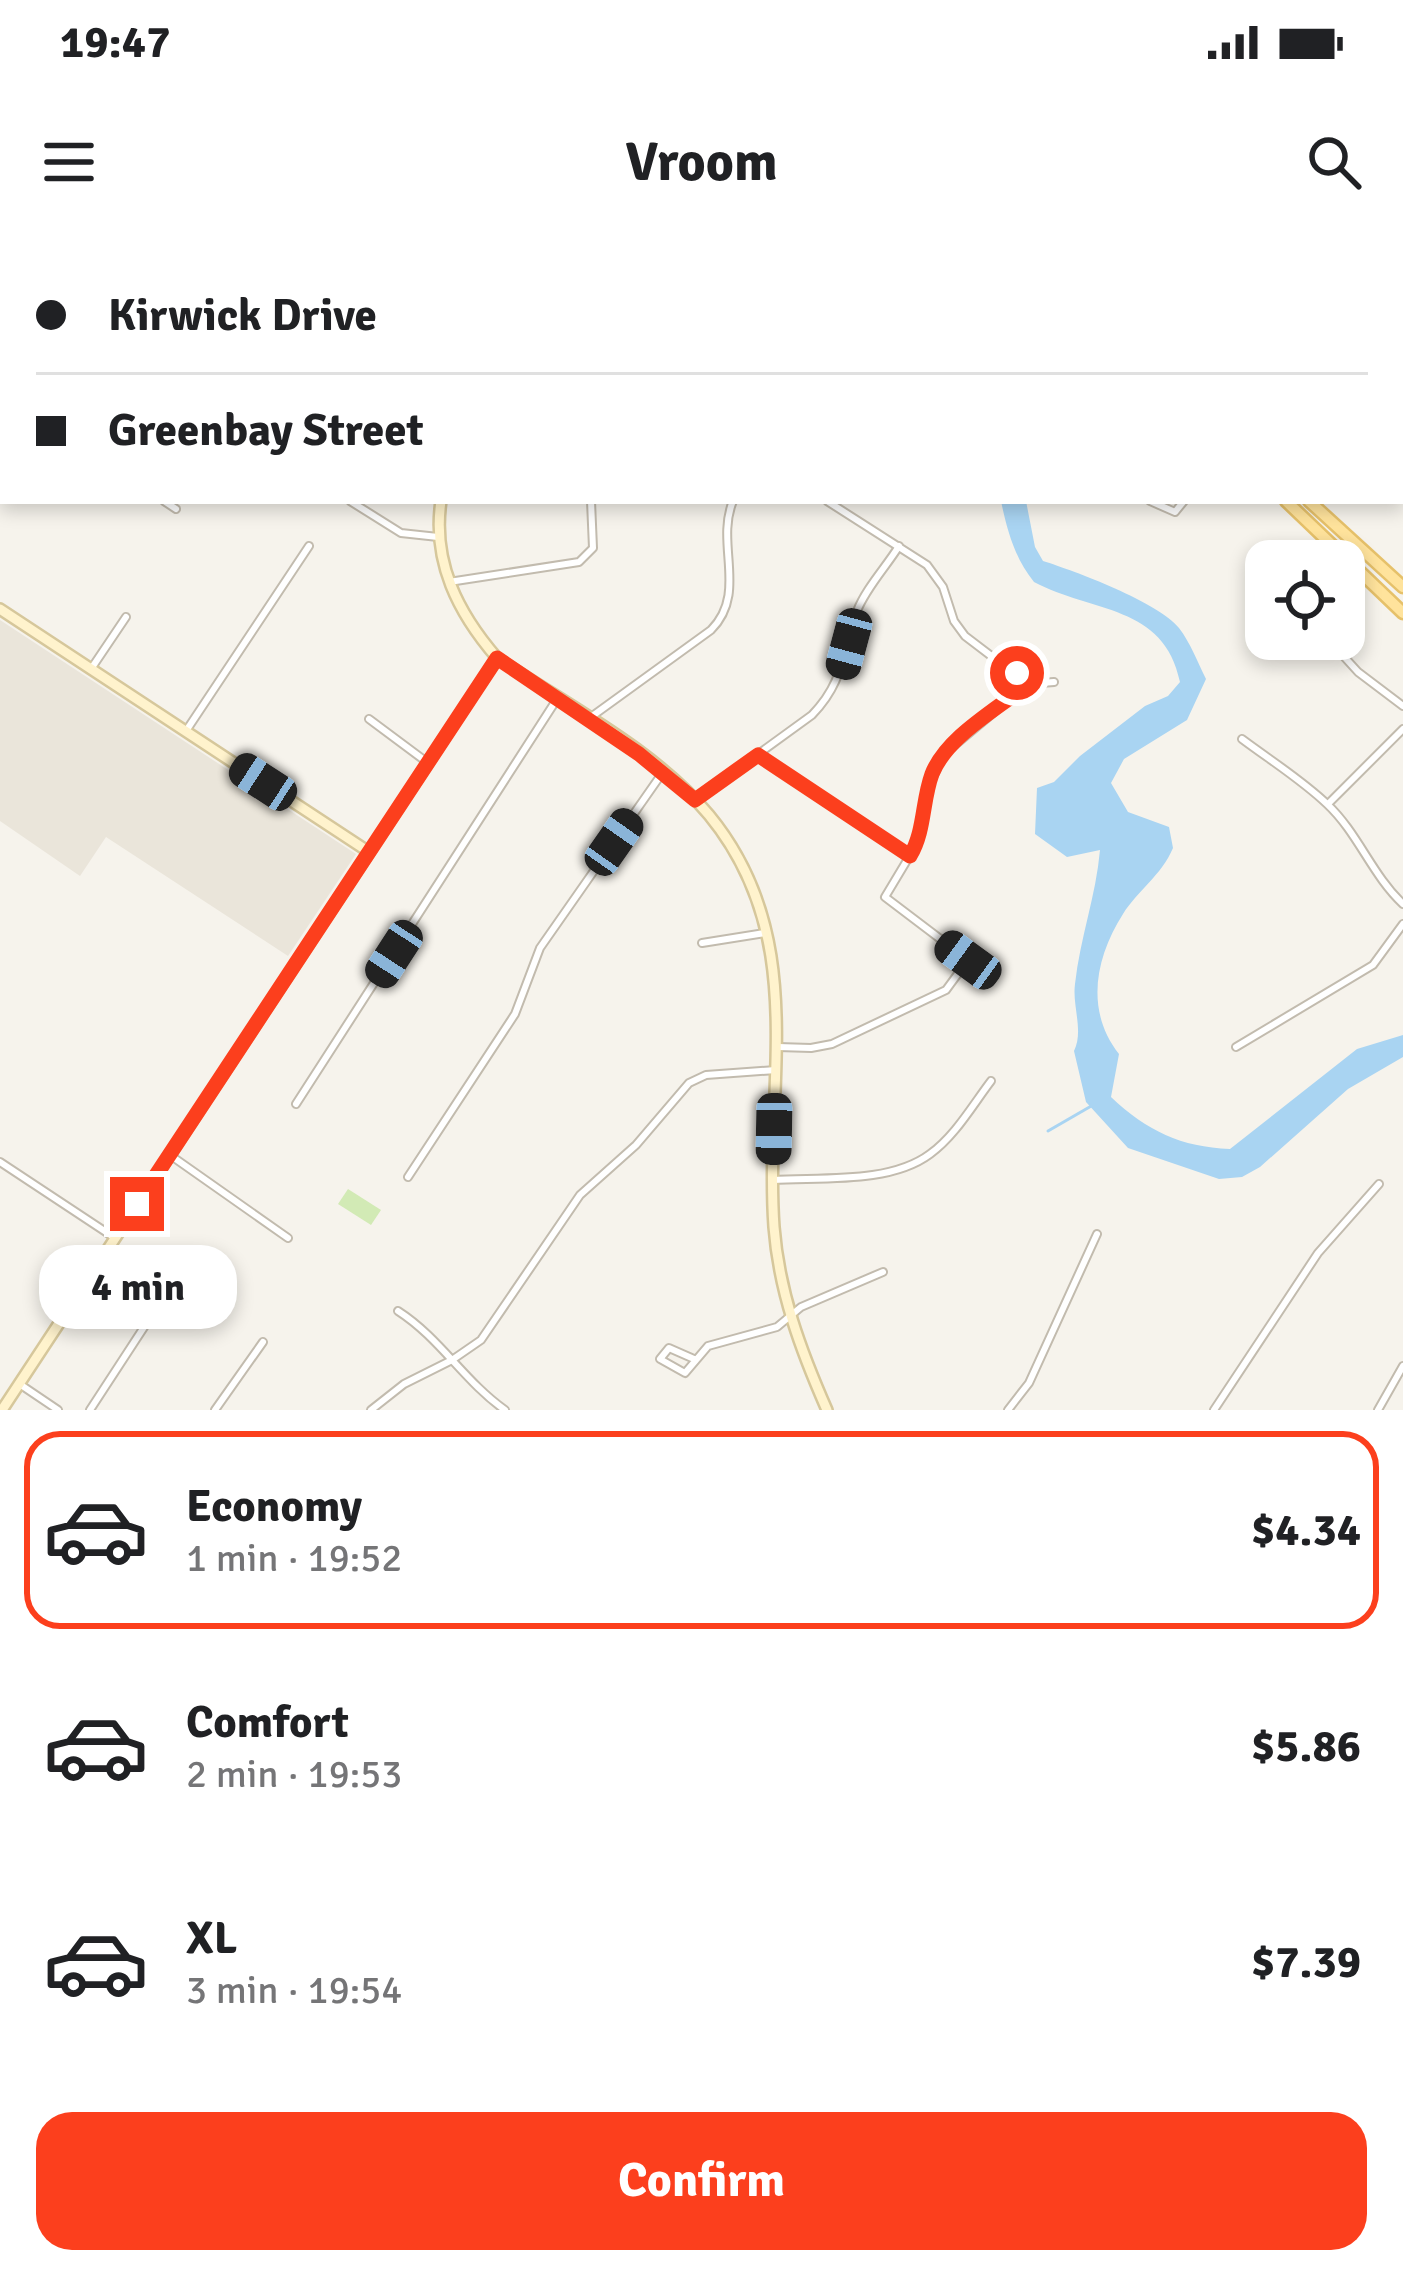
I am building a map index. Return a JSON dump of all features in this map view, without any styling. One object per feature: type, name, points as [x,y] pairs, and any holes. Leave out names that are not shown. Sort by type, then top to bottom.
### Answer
[{"type":"main road","points":[[1289,504],[1403,613]]},
{"type":"main road","points":[[1312,504],[1403,587]]},
{"type":"main road","points":[[1366,578],[1379,565]]},
{"type":"street","points":[[168,504],[176,509]]},
{"type":"street","points":[[355,504],[400,533],[438,536]]},
{"type":"street","points":[[442,504],[438,536],[449,582],[469,624],[497,658],[663,772],[695,800],[738,859],[769,932],[776,975],[773,1180],[781,1281],[824,1405]]},
{"type":"street","points":[[449,582],[579,562],[593,548],[591,504]]},
{"type":"street","points":[[588,719],[711,630],[726,613],[731,592],[728,520],[732,504]]},
{"type":"street","points":[[832,504],[927,565],[944,587],[964,636],[1028,684]]},
{"type":"street","points":[[1157,504],[1175,512],[1182,504]]},
{"type":"street","points":[[186,731],[309,545]]},
{"type":"street","points":[[695,800],[828,699],[840,678],[858,609],[899,546]]},
{"type":"street","points":[[0,609],[369,852]]},
{"type":"street","points":[[92,669],[126,616]]},
{"type":"street","points":[[2,1410],[497,658]]},
{"type":"street","points":[[1347,660],[1403,706]]},
{"type":"street","points":[[990,964],[968,960],[885,897],[918,842],[930,782],[943,755],[1028,684],[1054,682]]},
{"type":"street","points":[[296,1104],[557,699]]},
{"type":"street","points":[[369,719],[428,763]]},
{"type":"street","points":[[1328,804],[1403,729]]},
{"type":"street","points":[[1243,739],[1328,804],[1384,885],[1403,904]]},
{"type":"street","points":[[758,755],[910,856]]},
{"type":"street","points":[[408,1178],[515,1014],[540,948],[663,772]]},
{"type":"street","points":[[1236,1047],[1373,964],[1403,924]]},
{"type":"street","points":[[702,944],[769,932]]},
{"type":"street","points":[[778,1047],[811,1048],[853,1034],[946,990],[968,960]]},
{"type":"street","points":[[371,1410],[404,1384],[481,1340],[580,1195],[636,1145],[689,1083],[706,1075],[776,1070]]},
{"type":"street","points":[[773,1180],[890,1172],[911,1166],[943,1144],[991,1082]]},
{"type":"street","points":[[170,1155],[288,1238]]},
{"type":"street","points":[[0,1162],[115,1238]]},
{"type":"street","points":[[1214,1410],[1318,1253],[1379,1184]]},
{"type":"street","points":[[1008,1410],[1029,1383],[1097,1234]]},
{"type":"street","points":[[694,1359],[668,1348],[660,1359],[685,1373],[708,1346],[777,1327],[801,1307],[883,1272]]},
{"type":"street","points":[[90,1410],[178,1275]]},
{"type":"street","points":[[398,1311],[426,1332],[478,1391],[505,1410]]},
{"type":"street","points":[[215,1410],[263,1342]]},
{"type":"street","points":[[1378,1410],[1403,1366]]},
{"type":"street","points":[[19,1384],[58,1410]]},
{"type":"shaded area","points":[[0,620],[356,854],[288,956],[106,837],[80,876],[0,821]]},
{"type":"green space","points":[[348,1189],[381,1210],[371,1225],[338,1204]]},
{"type":"water","points":[[1002,504],[1027,504],[1035,547],[1043,561],[1115,588],[1168,618],[1187,640],[1206,679],[1187,720],[1124,759],[1111,783],[1128,812],[1169,827],[1173,848],[1123,914],[1100,966],[1101,1020],[1119,1054],[1111,1097],[1166,1135],[1230,1149],[1357,1049],[1403,1035],[1403,1057],[1348,1089],[1260,1167],[1242,1177],[1219,1179],[1128,1148],[1086,1102],[1074,1051],[1078,1035],[1075,992],[1100,850],[1067,857],[1035,834],[1037,788],[1054,782],[1080,756],[1145,706],[1168,696],[1180,682],[1159,638],[1123,614],[1034,582],[1013,544]]},
{"type":"waterway","points":[[1048,1131],[1093,1105]]},
{"type":"route","points":[[137,1204],[497,658],[639,754],[695,800],[758,755],[910,856],[918,842],[934,770],[960,738],[1028,684],[1017,673]]}]
